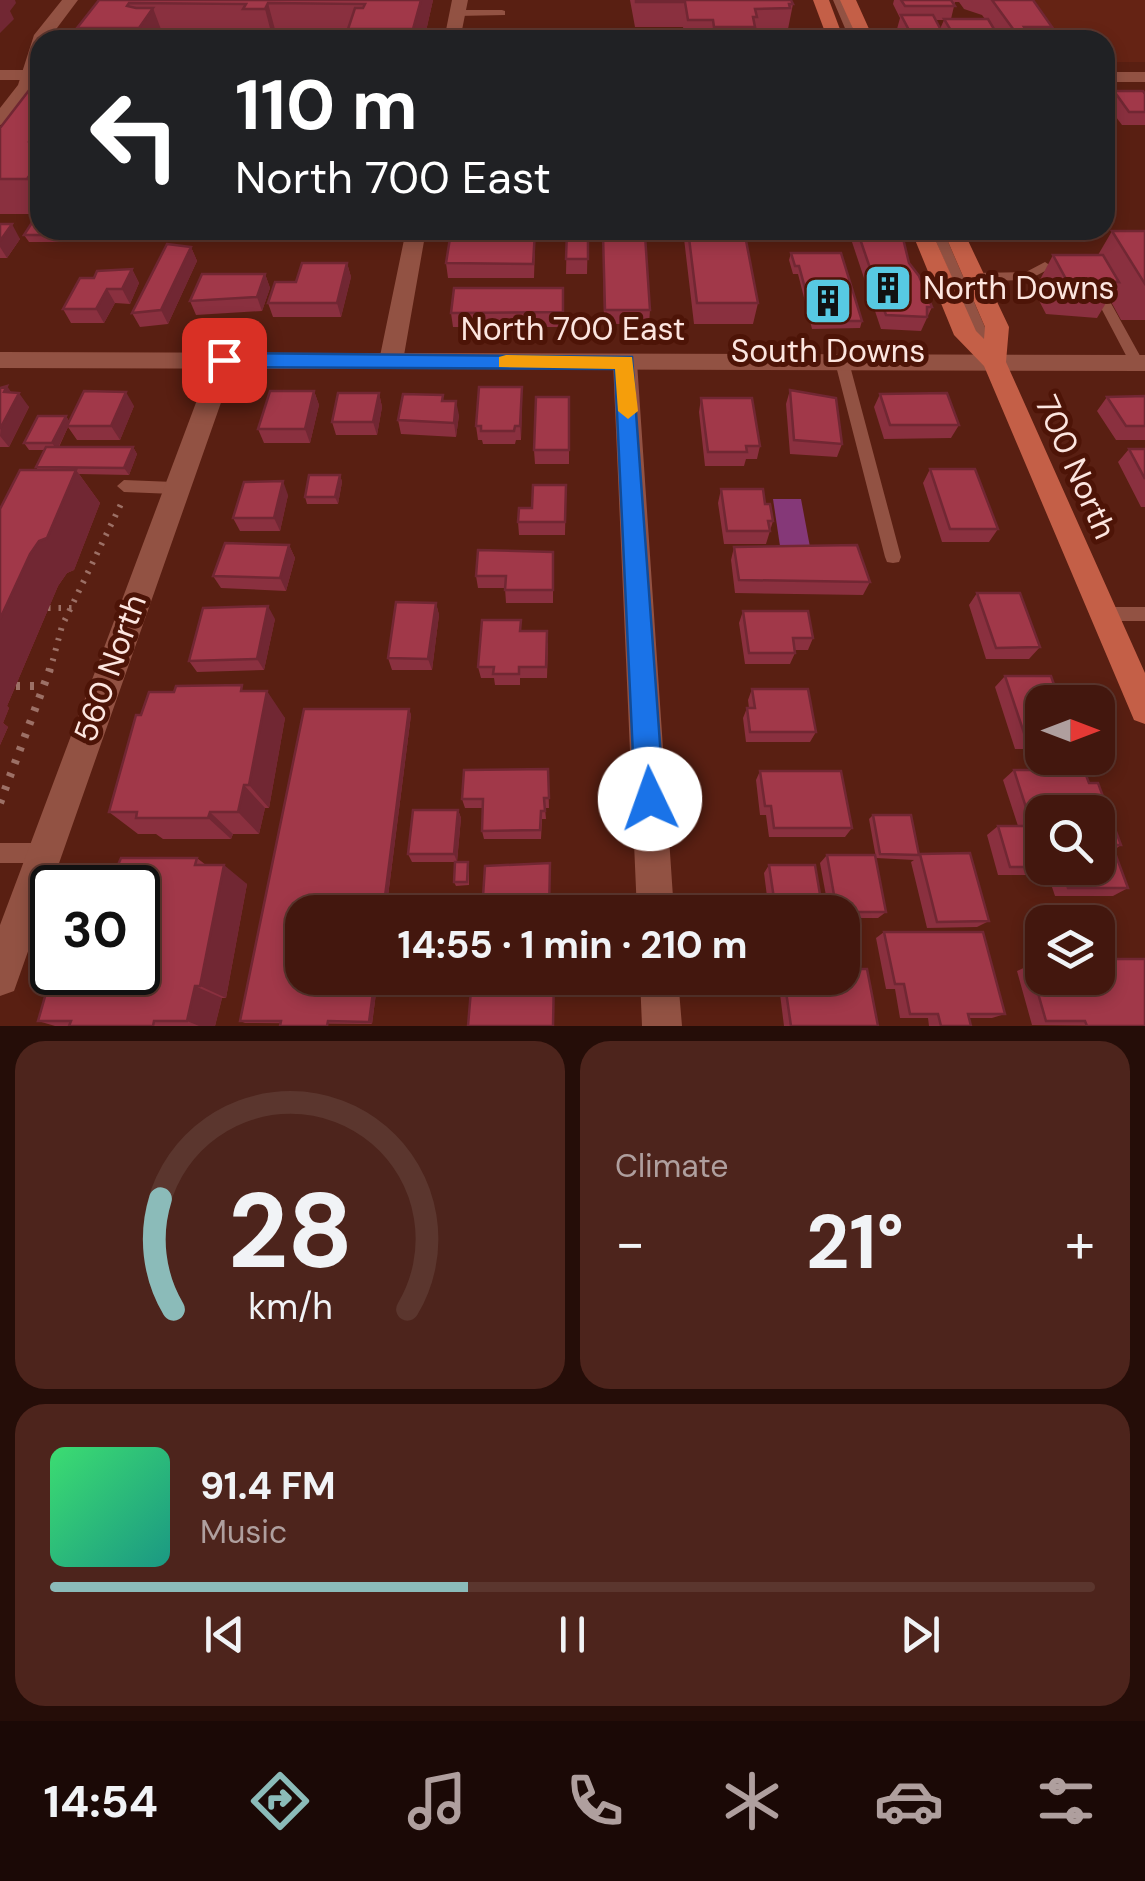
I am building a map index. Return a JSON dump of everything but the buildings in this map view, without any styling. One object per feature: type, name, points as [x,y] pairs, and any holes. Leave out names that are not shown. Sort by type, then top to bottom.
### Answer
[{"type":"main road","points":[[821,0],[832,30]]},
{"type":"main road","points":[[848,0],[862,30]]},
{"type":"main road","points":[[925,240],[966,335],[994,362]]},
{"type":"main road","points":[[957,240],[997,326],[994,362]]},
{"type":"main road","name":"700 North","points":[[994,362],[1145,709]]},
{"type":"street","points":[[46,30],[70,0]]},
{"type":"street","points":[[0,120],[26,86],[30,71]]},
{"type":"street","points":[[0,75],[29,74]]},
{"type":"street","points":[[1115,77],[1145,77]]},
{"type":"street","points":[[391,362],[414,240]]},
{"type":"street","name":"North 700 East","points":[[0,360],[1141,363]]},
{"type":"street","name":"560 North","points":[[0,978],[174,488],[224,360]]},
{"type":"street","points":[[625,362],[655,895]]},
{"type":"street","points":[[660,995],[662,1026]]},
{"type":"lane","points":[[829,0],[841,30]]},
{"type":"lane","points":[[838,0],[850,30]]},
{"type":"lane","points":[[458,6],[502,13]]},
{"type":"lane","points":[[941,240],[994,362]]},
{"type":"lane","points":[[974,277],[1028,276],[1045,266]]},
{"type":"lane","points":[[1090,277],[1141,363]]},
{"type":"lane","points":[[842,362],[893,556]]},
{"type":"lane","points":[[128,486],[174,488]]},
{"type":"lane","points":[[1103,614],[1145,614]]},
{"type":"lane","points":[[0,853],[43,854]]},
{"type":"path","points":[[0,803],[58,637],[128,486]]},
{"type":"path","points":[[95,539],[106,540]]},
{"type":"path","points":[[48,608],[72,608]]},
{"type":"path","points":[[16,686],[44,686]]},
{"type":"path","points":[[0,774],[11,774]]},
{"type":"shaded area","points":[[1019,0],[1145,0],[1145,62],[1115,62],[1115,30],[1041,30]]},
{"type":"shaded area","points":[[773,499],[801,499],[810,547],[780,546]]},
{"type":"slow traffic","points":[[506,362],[625,362],[628,411]]},
{"type":"place","name":"North Downs","points":[[888,288]]},
{"type":"place","name":"South Downs","points":[[828,301]]},
{"type":"route","points":[[224,360],[625,362],[650,799]]}]
